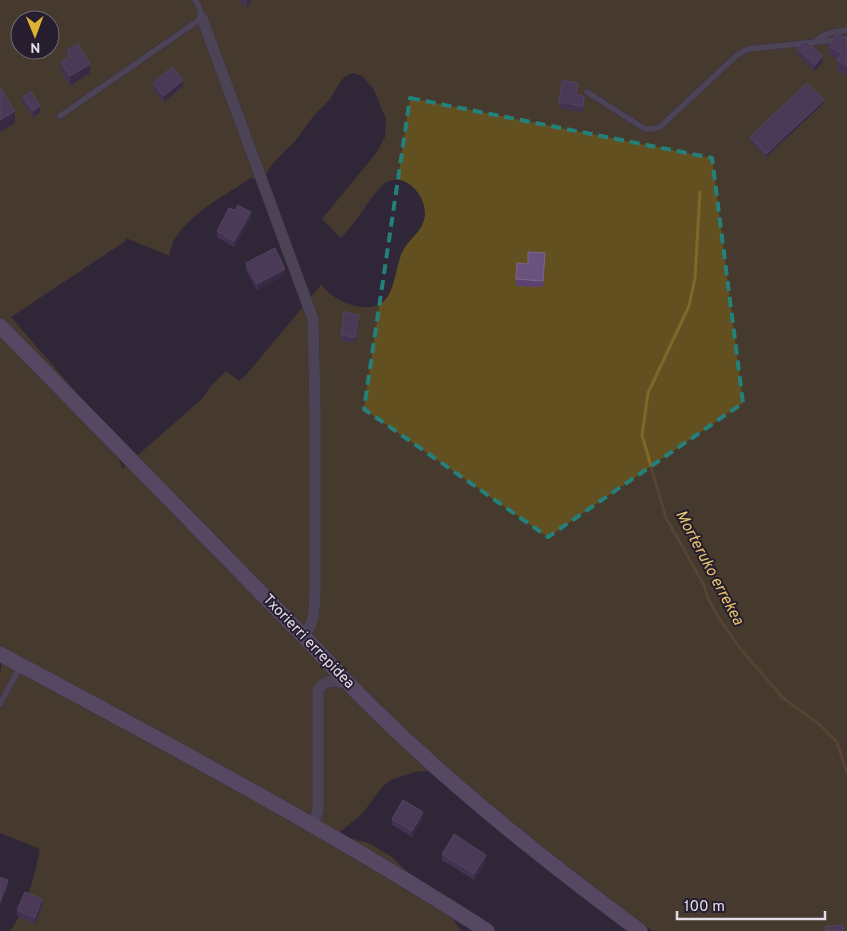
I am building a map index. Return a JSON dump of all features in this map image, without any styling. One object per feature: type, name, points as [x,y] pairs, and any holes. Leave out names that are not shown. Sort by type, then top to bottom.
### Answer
[{"type":"street","points":[[202,18],[312,319],[315,409],[315,597],[314,614],[309,629],[303,636]]},
{"type":"street","name":"Txorierri errepidea","points":[[0,326],[347,683],[413,746],[522,840],[640,931]]},
{"type":"street","points":[[0,654],[313,825],[410,881],[487,931]]},
{"type":"street","points":[[313,825],[318,811],[318,690],[323,683],[331,681],[347,683]]},
{"type":"lane","points":[[60,116],[202,18],[199,6],[195,0]]},
{"type":"lane","points":[[815,42],[828,32],[847,30]]},
{"type":"lane","points":[[587,92],[645,129],[652,129],[660,127],[737,55],[748,49],[847,39]]},
{"type":"lane","points":[[0,704],[21,665]]},
{"type":"highlighted area","points":[[410,98],[712,158],[743,403],[548,537],[364,409]]},
{"type":"shaded area","points":[[0,0],[847,0],[847,931],[653,931],[604,897],[560,860],[534,842],[447,769],[415,772],[391,780],[382,787],[362,814],[336,835],[369,843],[392,857],[446,910],[461,931],[10,931],[16,923],[25,903],[33,881],[40,849],[0,833],[0,676],[2,661],[0,658]],"holes":[[[353,73],[362,76],[374,90],[386,119],[385,137],[377,152],[322,219],[341,238],[374,194],[387,182],[403,181],[410,184],[416,190],[424,205],[424,220],[420,229],[401,255],[390,293],[378,305],[369,307],[356,306],[337,298],[321,285],[246,375],[239,381],[226,371],[210,387],[203,398],[122,469],[119,459],[119,442],[11,317],[124,242],[126,238],[170,256],[172,244],[189,221],[215,201],[251,178],[263,180],[273,163],[295,141],[311,119],[330,99],[342,80]]]},
{"type":"building","points":[[840,35],[847,39],[847,65],[837,61],[841,53],[829,47],[834,36]]},
{"type":"building","points":[[802,42],[807,42],[823,56],[815,65],[797,48]]},
{"type":"building","points":[[78,44],[90,64],[70,76],[61,62],[70,56],[67,50]]},
{"type":"building","points":[[172,67],[183,80],[164,96],[153,83]]},
{"type":"building","points":[[562,80],[578,83],[576,94],[584,96],[583,106],[559,102]]},
{"type":"building","points":[[807,83],[824,100],[766,154],[750,137]]},
{"type":"building","points":[[0,87],[15,111],[0,120]]},
{"type":"building","points":[[31,92],[40,106],[33,111],[23,97]]},
{"type":"building","points":[[238,205],[251,212],[234,241],[217,231],[229,208],[235,210]]},
{"type":"building","points":[[275,248],[285,269],[257,284],[246,263]]},
{"type":"building","points":[[528,252],[545,253],[543,281],[516,279],[517,263],[528,264]]},
{"type":"building","points":[[344,312],[359,315],[355,337],[341,335]]},
{"type":"building","points":[[403,800],[423,812],[412,831],[392,819]]},
{"type":"building","points":[[454,834],[486,855],[474,874],[442,854]]},
{"type":"building","points":[[0,877],[8,880],[0,902]]},
{"type":"building","points":[[25,892],[42,899],[35,918],[17,910]]},
{"type":"building","points":[[843,925],[843,931],[826,931],[826,926]]},
{"type":"waterway","name":"Morteruko errekea","points":[[700,192],[695,278],[689,306],[648,393],[642,435],[666,518],[704,585],[717,615],[739,647],[782,697],[820,725],[837,742],[847,773]]}]
